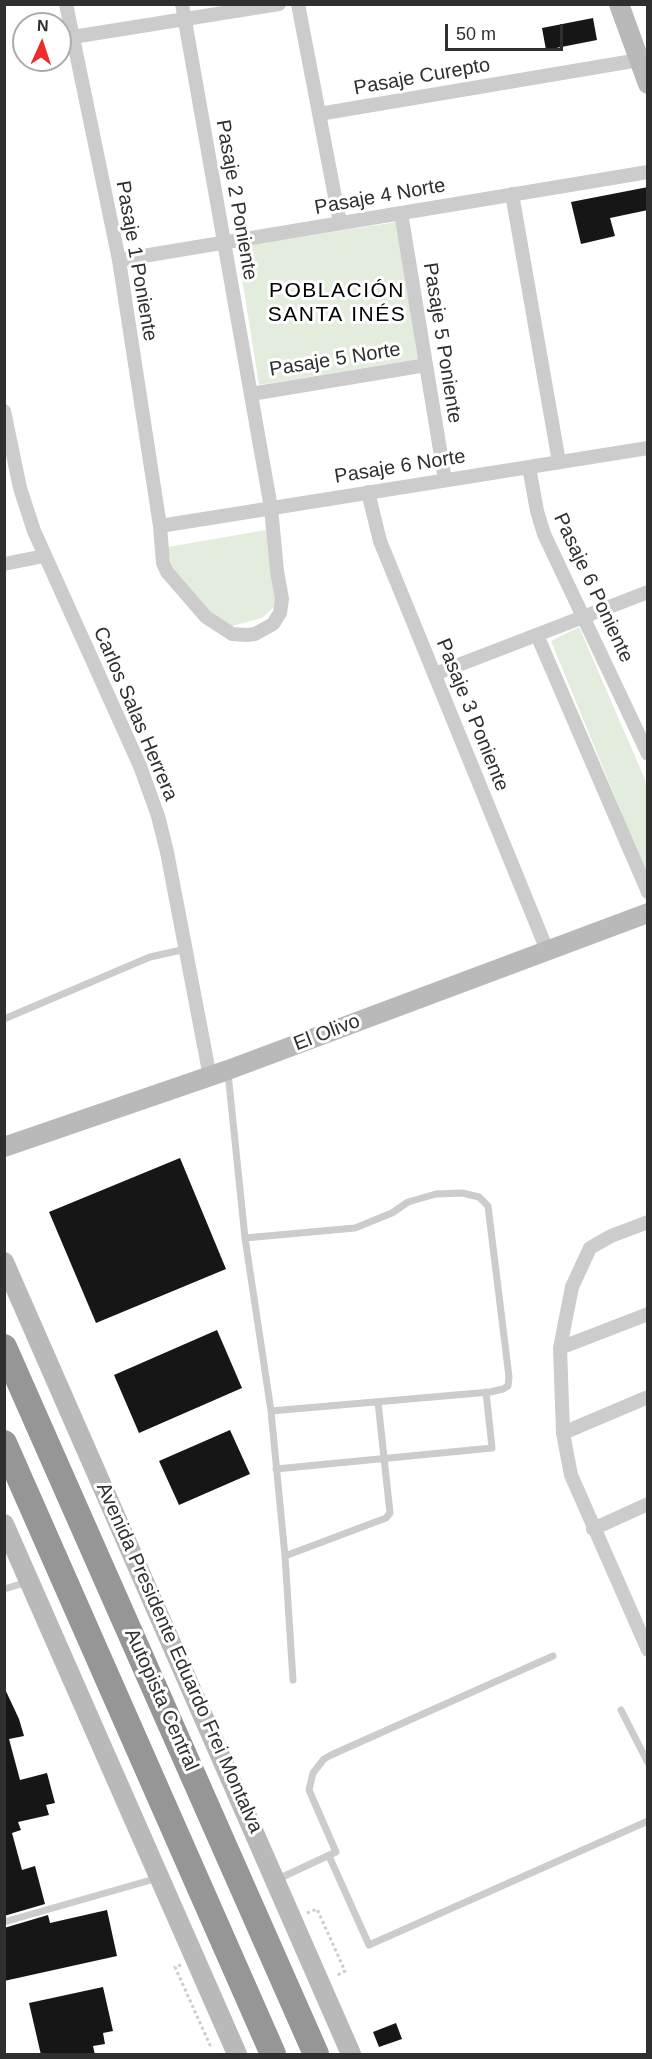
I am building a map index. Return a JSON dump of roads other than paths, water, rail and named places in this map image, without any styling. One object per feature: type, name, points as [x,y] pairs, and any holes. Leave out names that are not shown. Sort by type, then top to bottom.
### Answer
[{"type":"highway","name":"Autopista Central","points":[[4,1347],[316,2055]]},
{"type":"highway","name":"Autopista Central","points":[[4,1443],[273,2055]]},
{"type":"main road","points":[[619,4],[648,84]]},
{"type":"main road","name":"El Olivo","points":[[4,1147],[219,1073],[648,913]]},
{"type":"main road","name":"Avenida Presidente Eduardo Frei Montalva","points":[[4,1262],[351,2055]]},
{"type":"main road","points":[[4,1524],[161,1877],[237,2055]]},
{"type":"street","name":"Pasaje 2 Poniente","points":[[182,4],[271,508]]},
{"type":"street","points":[[72,37],[279,4]]},
{"type":"street","points":[[298,4],[340,223]]},
{"type":"street","name":"Pasaje Curepto","points":[[319,114],[639,60]]},
{"type":"street","name":"Pasaje 1 Poniente","points":[[72,63],[119,260],[160,526],[163,563],[167,572],[206,617],[232,634],[255,634],[273,624],[280,613],[282,599],[271,508]]},
{"type":"street","name":"Pasaje 4 Norte","points":[[119,260],[648,172]]},
{"type":"street","points":[[512,195],[559,462]]},
{"type":"street","name":"Pasaje 5 Poniente","points":[[400,213],[445,480]]},
{"type":"street","name":"Pasaje 5 Norte","points":[[251,394],[426,365]]},
{"type":"street","name":"Carlos Salas Herrera","points":[[4,411],[20,488],[44,556],[140,766],[152,798],[167,852],[186,949],[219,1073]]},
{"type":"street","name":"Pasaje 6 Norte","points":[[160,526],[648,448]]},
{"type":"street","name":"Pasaje 6 Poniente","points":[[530,466],[539,521],[648,754]]},
{"type":"street","name":"Pasaje 3 Poniente","points":[[368,492],[380,541],[547,950]]},
{"type":"street","points":[[4,564],[44,556]]},
{"type":"street","points":[[435,674],[648,592]]},
{"type":"street","points":[[537,635],[648,892]]},
{"type":"street","points":[[648,1222],[611,1236],[590,1248],[572,1287],[560,1348],[563,1433],[571,1475],[648,1650]]},
{"type":"street","points":[[560,1348],[648,1314]]},
{"type":"street","points":[[563,1433],[648,1397]]},
{"type":"street","points":[[593,1529],[648,1504]]},
{"type":"lane","points":[[4,1019],[150,957],[186,949]]},
{"type":"lane","points":[[219,1073],[271,1411],[285,1556],[293,1680]]},
{"type":"lane","points":[[245,1238],[355,1228],[392,1213],[408,1202],[436,1194],[462,1193],[479,1197],[488,1206],[509,1377],[508,1386],[486,1392],[271,1411]]},
{"type":"lane","points":[[276,1469],[492,1448],[486,1392]]},
{"type":"lane","points":[[285,1556],[386,1518],[390,1513],[378,1402]]},
{"type":"lane","points":[[4,1589],[30,1582]]},
{"type":"lane","points":[[276,1880],[336,1852],[309,1791],[313,1773],[324,1759],[553,1656]]},
{"type":"lane","points":[[621,1710],[648,1763]]},
{"type":"lane","points":[[329,1856],[369,1945],[648,1821]]},
{"type":"lane","points":[[4,1922],[161,1877]]},
{"type":"district","name":"POBLACIÓN SANTA INÉS","points":[[337,303]]}]
